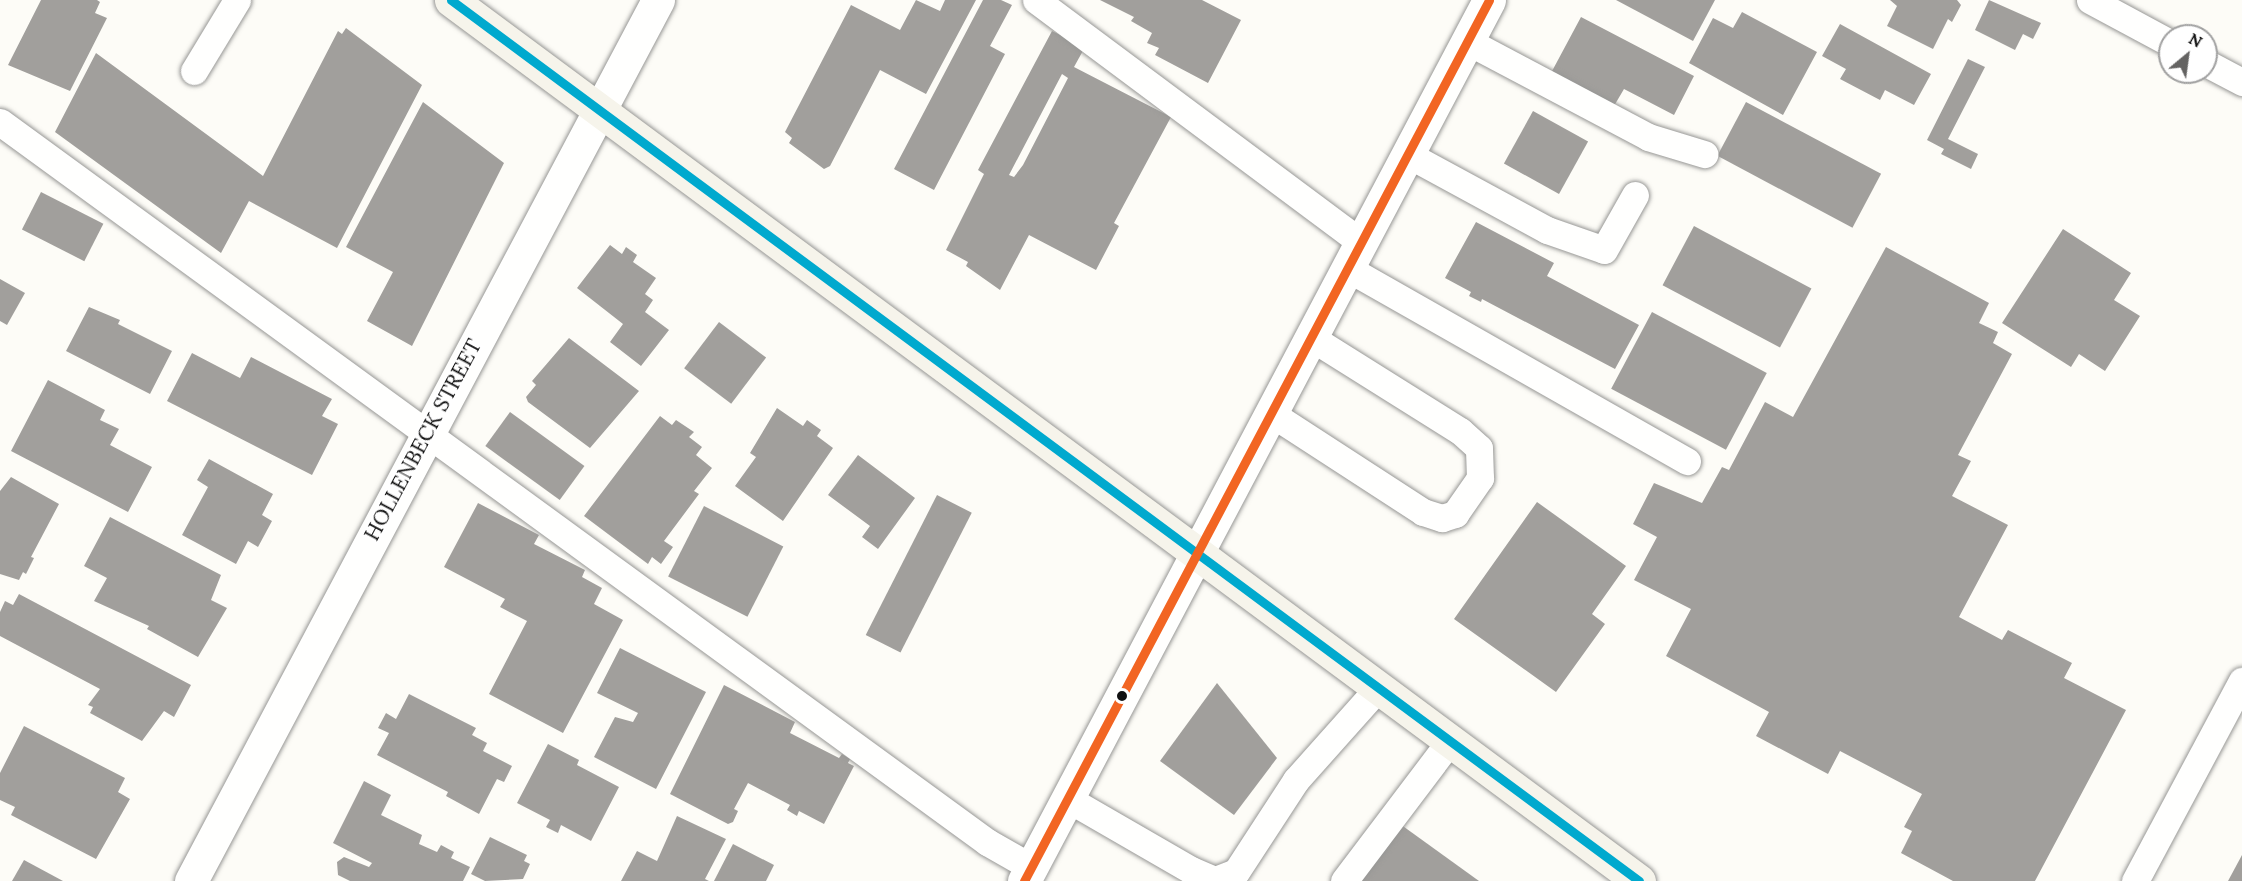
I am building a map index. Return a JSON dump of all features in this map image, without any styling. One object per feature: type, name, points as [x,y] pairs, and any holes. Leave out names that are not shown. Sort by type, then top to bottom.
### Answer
[{"type":"main road","points":[[452,0],[1198,553],[1377,689],[1639,881]]},
{"type":"street","name":"HOLLENBECK STREET","points":[[190,881],[658,0]]},
{"type":"street","points":[[1027,874],[1489,0]]},
{"type":"lane","points":[[194,71],[237,0]]},
{"type":"lane","points":[[1036,0],[1354,255],[1687,461]]},
{"type":"lane","points":[[2090,0],[2158,37]]},
{"type":"lane","points":[[1467,41],[1648,137],[1704,154]]},
{"type":"lane","points":[[2218,69],[2242,82]]},
{"type":"lane","points":[[0,122],[987,842],[1027,874]]},
{"type":"lane","points":[[1407,153],[1547,230],[1604,250],[1635,195]]},
{"type":"lane","points":[[1272,414],[1432,515],[1442,518],[1455,514],[1480,478],[1479,448],[1460,431],[1312,338]]},
{"type":"lane","points":[[2135,881],[2242,681]]},
{"type":"lane","points":[[1068,799],[1191,870],[1215,880],[1236,872],[1296,780],[1377,689]]},
{"type":"lane","points":[[1344,881],[1449,742]]},
{"type":"building","points":[[41,0],[97,0],[100,2],[95,13],[107,18],[70,91],[8,65]]},
{"type":"building","points":[[916,0],[940,11],[945,0],[976,0],[926,94],[880,70],[830,166],[824,169],[789,143],[792,138],[785,132],[851,5],[900,30]]},
{"type":"building","points":[[983,0],[1001,0],[1012,5],[990,46],[1005,54],[934,190],[894,169]]},
{"type":"building","points":[[1100,0],[1202,0],[1241,20],[1208,83],[1155,55],[1159,48],[1147,43],[1152,33],[1131,21],[1134,17]]},
{"type":"building","points":[[1616,0],[1715,0],[1693,41]]},
{"type":"building","points":[[1890,0],[1957,0],[1961,5],[1952,22],[1948,19],[1933,49],[1887,26],[1897,6]]},
{"type":"building","points":[[1989,0],[2041,23],[2033,39],[2023,34],[2015,50],[1975,30]]},
{"type":"building","points":[[1742,12],[1817,52],[1783,115],[1689,63],[1713,18],[1733,28]]},
{"type":"building","points":[[1581,17],[1694,76],[1674,115],[1624,89],[1614,106],[1551,73]]},
{"type":"building","points":[[1840,24],[1931,74],[1914,105],[1885,90],[1880,100],[1840,79],[1846,69],[1822,56]]},
{"type":"building","points":[[346,28],[422,85],[337,248],[249,201],[221,253],[55,132],[96,53],[263,176],[338,31],[342,34]]},
{"type":"building","points":[[1052,31],[1085,47],[1074,67],[1171,117],[1114,223],[1119,226],[1096,270],[1029,235],[1000,290],[966,266],[968,262],[946,250],[984,174],[978,170]],"holes":[[[1062,74],[1068,78],[1023,165],[1014,177],[1009,175]]]},
{"type":"building","points":[[1968,59],[1985,67],[1948,139],[1978,154],[1971,169],[1941,154],[1944,149],[1927,140]]},
{"type":"building","points":[[423,102],[504,163],[412,346],[367,321],[393,272],[346,247]]},
{"type":"building","points":[[1746,102],[1881,174],[1852,228],[1717,156]]},
{"type":"building","points":[[1533,111],[1588,142],[1559,194],[1504,163]]},
{"type":"building","points":[[41,192],[103,224],[84,261],[22,229]]},
{"type":"building","points":[[1476,222],[1554,263],[1547,276],[1639,325],[1615,369],[1482,299],[1481,302],[1469,296],[1471,292],[1445,278]]},
{"type":"building","points":[[1694,226],[1811,288],[1780,348],[1663,285]]},
{"type":"building","points":[[2063,229],[2131,273],[2114,300],[2140,316],[2105,371],[2079,354],[2071,367],[2002,323]]},
{"type":"building","points":[[610,245],[622,254],[626,247],[637,255],[633,262],[656,278],[645,294],[653,300],[645,312],[669,330],[641,366],[610,342],[623,324],[577,288]]},
{"type":"building","points":[[1886,247],[1989,303],[1979,323],[1998,332],[1993,343],[2012,354],[1958,455],[1971,461],[1952,496],[2008,525],[1959,617],[2002,640],[2008,630],[2072,663],[2064,678],[2126,710],[2035,881],[1953,881],[1901,853],[1912,831],[1904,827],[1922,794],[1840,751],[1828,774],[1756,736],[1769,712],[1666,656],[1691,609],[1634,580],[1657,537],[1633,524],[1654,483],[1702,503],[1722,467],[1729,470],[1765,402],[1793,417]]},
{"type":"building","points":[[0,279],[25,293],[7,325],[0,321]]},
{"type":"building","points":[[89,307],[120,320],[118,324],[172,351],[150,394],[66,351]]},
{"type":"building","points":[[1652,312],[1767,373],[1726,450],[1611,389]]},
{"type":"building","points":[[719,322],[766,358],[731,404],[684,368]]},
{"type":"building","points":[[569,338],[639,391],[590,448],[528,402],[526,397],[536,385],[532,381]]},
{"type":"building","points":[[192,353],[240,378],[251,357],[332,399],[322,416],[338,424],[312,475],[167,401]]},
{"type":"building","points":[[48,380],[105,410],[100,420],[119,429],[110,445],[152,467],[128,512],[11,451]]},
{"type":"building","points":[[777,408],[803,426],[807,420],[821,430],[817,436],[833,448],[783,521],[735,486],[756,457],[750,453]]},
{"type":"building","points":[[510,412],[584,466],[560,500],[485,446]]},
{"type":"building","points":[[660,416],[672,425],[676,420],[694,432],[689,437],[702,447],[696,455],[712,468],[694,491],[699,494],[664,541],[673,547],[661,564],[652,557],[648,564],[584,516]]},
{"type":"building","points":[[858,455],[915,498],[878,549],[862,537],[870,526],[828,495]]},
{"type":"building","points":[[209,459],[273,494],[262,515],[272,521],[258,547],[248,541],[236,564],[182,535],[208,487],[197,480]]},
{"type":"building","points":[[11,477],[59,504],[31,557],[34,558],[26,574],[23,572],[19,580],[0,574],[0,491]]},
{"type":"building","points":[[937,495],[972,513],[900,653],[866,635]]},
{"type":"building","points":[[1537,502],[1626,566],[1592,614],[1605,624],[1556,692],[1454,619]]},
{"type":"building","points":[[478,503],[539,535],[534,544],[585,570],[582,577],[602,588],[594,604],[623,620],[563,733],[489,694],[527,621],[500,607],[505,599],[444,567]]},
{"type":"building","points":[[704,506],[783,546],[747,617],[668,576]]},
{"type":"building","points":[[110,517],[221,575],[211,600],[227,608],[198,657],[147,629],[149,626],[94,601],[107,578],[84,566]]},
{"type":"building","points":[[19,594],[191,685],[174,717],[164,711],[142,741],[90,713],[93,707],[88,705],[100,689],[0,636],[0,612],[5,601],[13,605]]},
{"type":"building","points":[[620,648],[706,692],[656,789],[594,757],[615,717],[633,722],[638,713],[597,693]]},
{"type":"building","points":[[1217,683],[1277,758],[1234,815],[1160,761]]},
{"type":"building","points":[[724,685],[795,722],[790,733],[839,758],[842,754],[850,759],[848,763],[854,766],[824,824],[799,811],[797,816],[787,810],[790,805],[748,783],[734,809],[738,811],[733,822],[728,824],[670,794]]},
{"type":"building","points":[[409,694],[476,728],[472,735],[487,743],[483,751],[512,766],[504,782],[497,779],[479,814],[446,796],[448,792],[377,755],[389,733],[378,728],[386,713],[396,719]]},
{"type":"building","points":[[24,726],[125,778],[118,792],[130,799],[96,859],[11,815],[15,807],[0,800],[0,773]]},
{"type":"building","points":[[548,744],[579,760],[577,765],[619,787],[591,841],[561,825],[558,833],[546,827],[550,820],[517,803]]},
{"type":"building","points":[[364,781],[391,795],[381,815],[422,835],[419,844],[437,852],[441,845],[454,852],[451,858],[470,867],[463,881],[350,881],[338,875],[337,862],[344,857],[369,867],[372,863],[333,843]]},
{"type":"building","points":[[677,816],[726,839],[705,879],[709,881],[621,881],[637,851],[657,861]]},
{"type":"building","points":[[1400,824],[1479,881],[1358,881]]},
{"type":"building","points":[[490,837],[527,855],[524,861],[530,864],[523,879],[485,881],[471,874]]},
{"type":"building","points":[[733,844],[774,865],[766,881],[714,881]]},
{"type":"building","points":[[2242,855],[2242,881],[2228,881]]},
{"type":"building","points":[[24,860],[63,881],[12,881]]},
{"type":"transit line","points":[[451,0],[1639,881]]},
{"type":"transit line","points":[[1024,881],[1489,0]]}]
